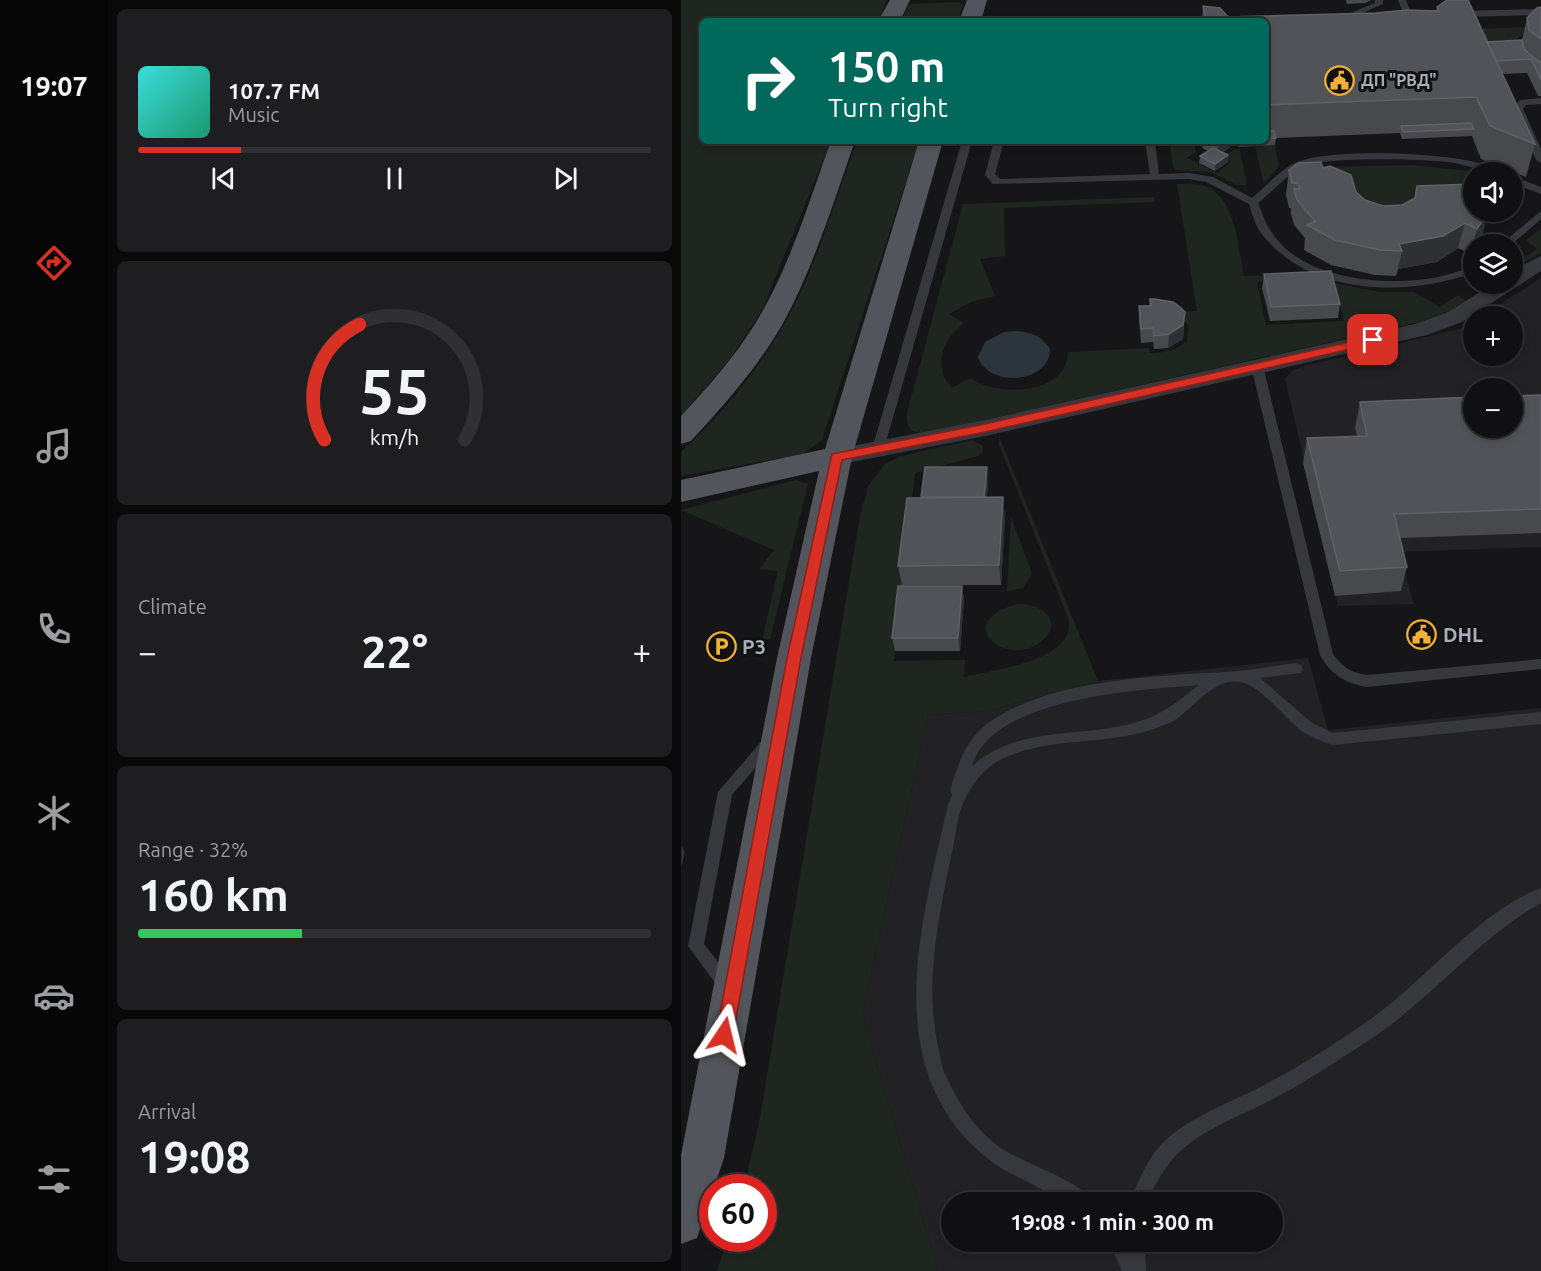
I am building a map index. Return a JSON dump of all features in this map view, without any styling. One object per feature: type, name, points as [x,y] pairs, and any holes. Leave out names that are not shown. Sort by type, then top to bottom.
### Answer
[{"type":"main road","points":[[891,18],[900,0]]},
{"type":"main road","points":[[971,18],[977,0]]},
{"type":"main road","points":[[681,434],[739,367],[767,327],[788,288],[842,144]]},
{"type":"main road","points":[[681,1222],[702,1158],[781,728],[837,457],[930,144]]},
{"type":"main road","points":[[681,491],[837,457]]},
{"type":"street","points":[[1523,273],[1541,262]]},
{"type":"street","points":[[837,457],[985,428],[1439,324],[1490,294]]},
{"type":"lane","points":[[1345,17],[1374,8],[1379,4],[1379,0]]},
{"type":"lane","points":[[1402,0],[1404,17],[1420,15]]},
{"type":"lane","points":[[1444,15],[1541,12]]},
{"type":"lane","points":[[1333,17],[1366,20]]},
{"type":"lane","points":[[1541,101],[1523,102],[1518,109],[1541,160]]},
{"type":"lane","points":[[878,449],[966,144]]},
{"type":"lane","points":[[998,144],[990,175],[997,182],[1189,176],[1209,179],[1253,202],[1260,226],[1278,248],[1305,265],[1336,276],[1373,284],[1407,284],[1452,278],[1463,273]]},
{"type":"lane","points":[[1149,144],[1155,178]]},
{"type":"lane","points":[[1253,202],[1298,165],[1320,159],[1405,156],[1469,162]]},
{"type":"lane","points":[[1523,184],[1541,191]]},
{"type":"lane","points":[[1518,234],[1541,214]]},
{"type":"lane","points":[[1257,366],[1327,655],[1336,669],[1349,678],[1367,681],[1541,664]]},
{"type":"lane","points":[[1068,1192],[999,1157],[983,1145],[955,1112],[934,1065],[925,1027],[926,964],[934,906],[955,804],[958,778],[965,759],[986,733],[1012,715],[1039,704],[1103,690],[1296,669]]},
{"type":"lane","points":[[955,804],[969,777],[984,762],[999,753],[1043,741],[1149,725],[1171,715],[1218,680],[1233,676],[1241,676],[1255,683],[1309,730],[1333,739],[1541,718]]},
{"type":"lane","points":[[1145,1192],[1158,1164],[1171,1147],[1188,1133],[1273,1090],[1342,1048],[1424,988],[1491,926],[1519,905],[1541,895]]},
{"type":"lane","points":[[1122,1252],[1131,1271]]},
{"type":"lane","points":[[1136,1252],[1137,1271]]},
{"type":"shaded area","points":[[681,0],[887,0],[879,18],[699,18],[699,144],[830,144],[762,310],[730,359],[681,416]]},
{"type":"shaded area","points":[[959,2],[963,5],[959,18],[902,18],[909,4]]},
{"type":"shaded area","points":[[1537,27],[1520,36],[1512,45],[1477,46],[1469,29]]},
{"type":"shaded area","points":[[856,144],[918,144],[822,440],[803,454],[681,476],[681,452],[729,403],[770,348],[793,308],[819,247]]},
{"type":"shaded area","points":[[1195,145],[1196,152],[1187,158],[1217,173],[1231,162],[1221,157],[1239,147],[1247,185],[1237,185],[1210,172],[1174,170],[1170,146]]},
{"type":"shaded area","points":[[1275,145],[1279,166],[1264,184],[1255,146]]},
{"type":"shaded area","points":[[1413,165],[1463,170],[1463,194],[1408,208],[1382,209],[1324,183],[1322,167]]},
{"type":"shaded area","points":[[1177,184],[1205,186],[1223,201],[1234,225],[1244,276],[1275,275],[1276,281],[1257,282],[1266,325],[1344,321],[1334,283],[1379,292],[1414,292],[1440,307],[1458,295],[1466,301],[1449,311],[1415,323],[936,431],[918,432],[908,426],[907,413],[963,204],[1154,197],[1155,202],[1004,208],[1005,256],[980,259],[995,296],[971,302],[949,314],[964,323],[945,345],[941,362],[942,371],[952,388],[970,378],[997,388],[1029,389],[1044,385],[1056,377],[1065,367],[1068,352],[1149,348],[1150,353],[1160,353],[1170,351],[1187,341],[1189,326],[1173,312],[1197,311]]},
{"type":"shaded area","points":[[1541,229],[1541,253],[1523,263],[1523,258],[1537,249],[1526,240]]},
{"type":"shaded area","points":[[1541,278],[1541,547],[1399,552],[1414,604],[1338,606],[1285,379],[1292,371],[1304,366],[1463,328],[1463,366],[1523,366],[1523,306],[1497,306],[1516,294],[1523,294],[1523,289]]},
{"type":"shaded area","points":[[1004,332],[1027,332],[1040,338],[1050,349],[1047,361],[1030,375],[1018,378],[993,374],[984,367],[978,357],[985,342]]},
{"type":"shaded area","points":[[999,436],[1098,681],[988,711],[928,715],[862,1015],[938,1271],[717,1271],[724,1252],[777,1252],[777,1174],[747,1174],[760,1117],[860,516],[868,486],[885,464],[901,456],[972,440],[983,446],[983,451],[978,456],[915,473],[894,661],[965,660],[964,677],[1031,661],[1060,644],[1068,632],[1068,618],[999,444]]},
{"type":"shaded area","points":[[796,480],[808,484],[770,639],[762,640],[778,571],[759,569],[774,550],[681,510]]},
{"type":"shaded area","points":[[1011,517],[1032,574],[1023,588],[1007,591]]},
{"type":"shaded area","points":[[1017,604],[1039,608],[1045,612],[1051,624],[1050,630],[1045,638],[1031,647],[1017,650],[1003,648],[992,642],[986,633],[987,623],[997,613]]},
{"type":"shaded area","points":[[1308,658],[1328,730],[1541,708],[1541,1271],[938,1271],[862,1015],[928,715],[988,711],[1098,681]]},
{"type":"building","points":[[1447,0],[1468,0],[1535,144],[1490,126],[1476,97],[1269,105],[1269,18],[1205,18],[1203,6],[1220,8],[1228,17],[1407,10],[1439,11],[1437,7]]},
{"type":"building","points":[[1541,7],[1541,39],[1529,30],[1527,18]]},
{"type":"building","points":[[1522,40],[1524,49],[1541,62],[1541,80],[1531,59],[1496,61],[1487,42]]},
{"type":"building","points":[[1471,123],[1474,129],[1403,132],[1401,126]]},
{"type":"building","points":[[1269,131],[1274,131],[1276,138],[1269,139]]},
{"type":"building","points":[[1213,148],[1228,155],[1215,164],[1200,156]]},
{"type":"building","points":[[1321,162],[1323,168],[1330,166],[1351,175],[1356,192],[1365,200],[1383,206],[1402,205],[1415,198],[1417,186],[1463,184],[1463,222],[1482,222],[1477,229],[1465,223],[1443,236],[1399,244],[1402,251],[1380,250],[1335,240],[1307,225],[1315,221],[1297,200],[1294,189],[1300,189],[1298,183],[1292,183],[1289,170],[1298,163]]},
{"type":"building","points":[[1331,271],[1340,304],[1271,307],[1264,274]]},
{"type":"building","points":[[1150,299],[1173,302],[1180,307],[1185,312],[1183,325],[1169,334],[1154,336],[1153,328],[1141,329],[1139,306],[1151,306]]},
{"type":"building","name":"DHL","points":[[1541,395],[1541,509],[1394,514],[1407,567],[1340,571],[1307,438],[1367,436],[1360,402],[1463,397],[1463,438],[1523,438],[1523,396]]},
{"type":"building","points":[[925,467],[987,467],[984,497],[921,497]]},
{"type":"building","points":[[1003,497],[999,565],[898,566],[907,498]]},
{"type":"building","points":[[898,586],[962,586],[958,638],[892,638]]},
{"type":"place","name":"ДП \"РВД\"","points":[[1340,80]]},
{"type":"place","name":"DHL","points":[[1422,635]]},
{"type":"place","name":"P3","points":[[721,647]]},
{"type":"route","points":[[724,1035],[794,658],[837,457],[985,428],[1373,340]]}]
